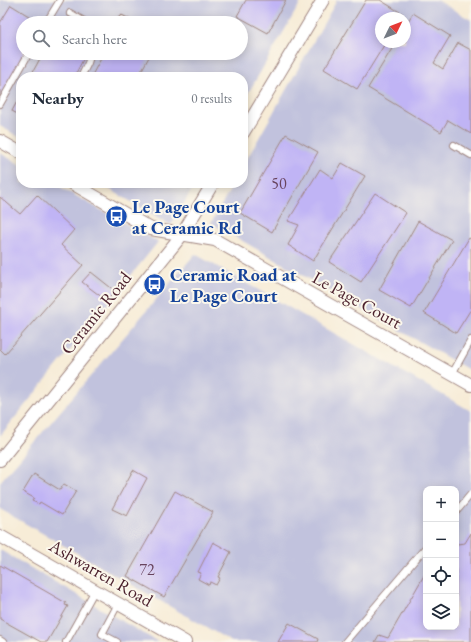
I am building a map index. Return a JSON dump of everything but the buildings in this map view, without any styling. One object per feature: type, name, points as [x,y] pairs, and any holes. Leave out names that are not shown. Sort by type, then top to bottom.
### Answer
[{"type":"street","points":[[248,125],[323,0]]},
{"type":"street","points":[[0,141],[16,151]]},
{"type":"street","name":"Le Page Court","points":[[81,188],[151,229],[181,236],[215,240],[471,385]]},
{"type":"street","name":"Ceramic Road","points":[[0,460],[181,236],[210,188]]},
{"type":"street","name":"Ashwarren Road","points":[[0,536],[185,642]]},
{"type":"lane","points":[[50,16],[60,0]]},
{"type":"lane","points":[[70,13],[75,16]]},
{"type":"lane","points":[[18,72],[25,60]]},
{"type":"lane","points":[[84,72],[89,60]]},
{"type":"lane","points":[[0,104],[16,76]]},
{"type":"lane","points":[[454,145],[471,155]]},
{"type":"lane","points":[[452,374],[471,340]]},
{"type":"lane","points":[[459,508],[471,494]]},
{"type":"lane","points":[[345,642],[423,551]]},
{"type":"lane","points":[[66,642],[95,590]]},
{"type":"lane","points":[[117,642],[102,634],[118,604]]},
{"type":"shaded area","points":[[0,0],[302,0],[248,93],[248,72],[16,72],[16,135],[0,126]]},
{"type":"shaded area","points":[[337,0],[437,0],[471,20],[471,371],[211,223],[231,188],[248,188],[248,157]]},
{"type":"shaded area","points":[[0,153],[16,162],[16,188],[62,188],[158,242],[0,436]]},
{"type":"shaded area","points":[[108,188],[193,188],[171,225]]},
{"type":"shaded area","points":[[195,254],[471,411],[471,642],[232,642],[0,509],[0,482]]},
{"type":"shaded area","points":[[0,550],[158,642],[0,642]]},
{"type":"place","name":"Le Page Court at Ceramic Rd","points":[[117,217]]},
{"type":"place","name":"Ceramic Road at Le Page Court","points":[[154,285]]}]
